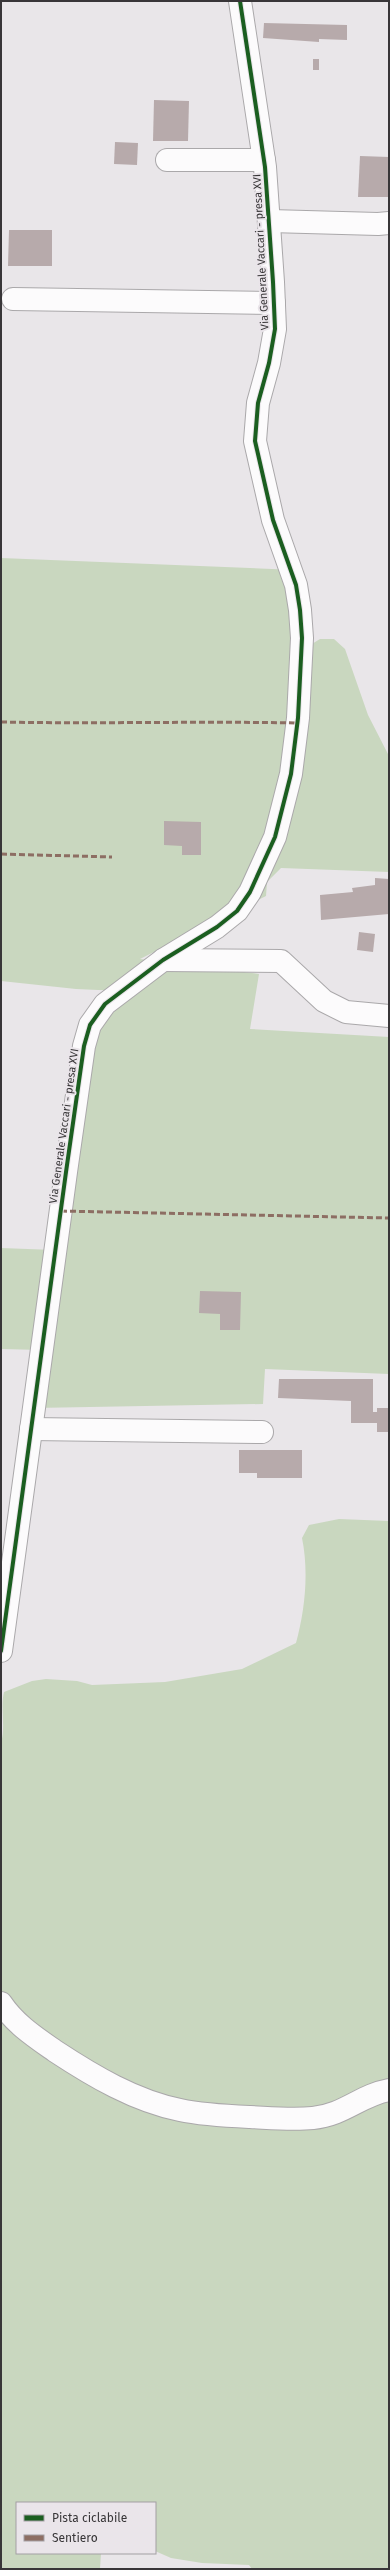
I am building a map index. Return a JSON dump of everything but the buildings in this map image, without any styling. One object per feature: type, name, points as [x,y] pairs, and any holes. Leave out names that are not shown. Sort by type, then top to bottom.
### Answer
[{"type":"street","name":"Via Generale Vaccari - presa XVI","points":[[1,1652],[84,1046],[90,1025],[105,1004],[163,960],[217,927],[237,911],[250,892],[275,837],[291,774],[298,718],[302,638],[296,585],[273,520],[255,441],[258,403],[269,363],[275,329],[270,221],[264,160],[240,1]]},
{"type":"street","points":[[167,160],[264,160]]},
{"type":"street","points":[[270,221],[389,223]]},
{"type":"street","points":[[13,299],[274,303]]},
{"type":"street","points":[[163,960],[281,961],[324,1001],[346,1012],[389,1016]]},
{"type":"street","points":[[31,1429],[262,1432]]},
{"type":"street","points":[[1,2003],[10,2018],[66,2058],[105,2081],[144,2099],[180,2110],[283,2119],[312,2118],[334,2115],[378,2092],[389,2090]]},
{"type":"green space","points":[[1,558],[296,570],[307,647],[320,639],[334,639],[345,649],[368,715],[389,756],[389,872],[281,868],[267,882],[266,896],[140,959],[259,974],[250,1029],[389,1037],[389,1374],[265,1369],[263,1404],[34,1408],[41,1350],[1,1349],[1,1248],[54,1250],[82,1036],[121,991],[76,989],[1,981]]},
{"type":"green space","points":[[339,1519],[389,1521],[389,2569],[252,2569],[249,2565],[202,2563],[171,2558],[156,2551],[156,2502],[16,2502],[16,2554],[101,2554],[100,2569],[1,2569],[1,1743],[3,1730],[4,1692],[32,1681],[46,1679],[77,1681],[92,1685],[165,1682],[242,1669],[296,1643],[304,1604],[306,1577],[302,1538],[309,1525]]},
{"type":"marked path","points":[[1,722],[297,723]]},
{"type":"marked path","points":[[1,854],[112,857]]},
{"type":"marked path","points":[[61,1211],[389,1218]]},
{"type":"cycle path","points":[[1,1651],[66,1172],[84,1046],[90,1025],[105,1004],[163,960],[217,927],[237,911],[250,892],[275,837],[291,774],[298,718],[302,638],[296,585],[273,520],[255,441],[258,403],[269,363],[275,329],[265,167],[240,1]]}]
